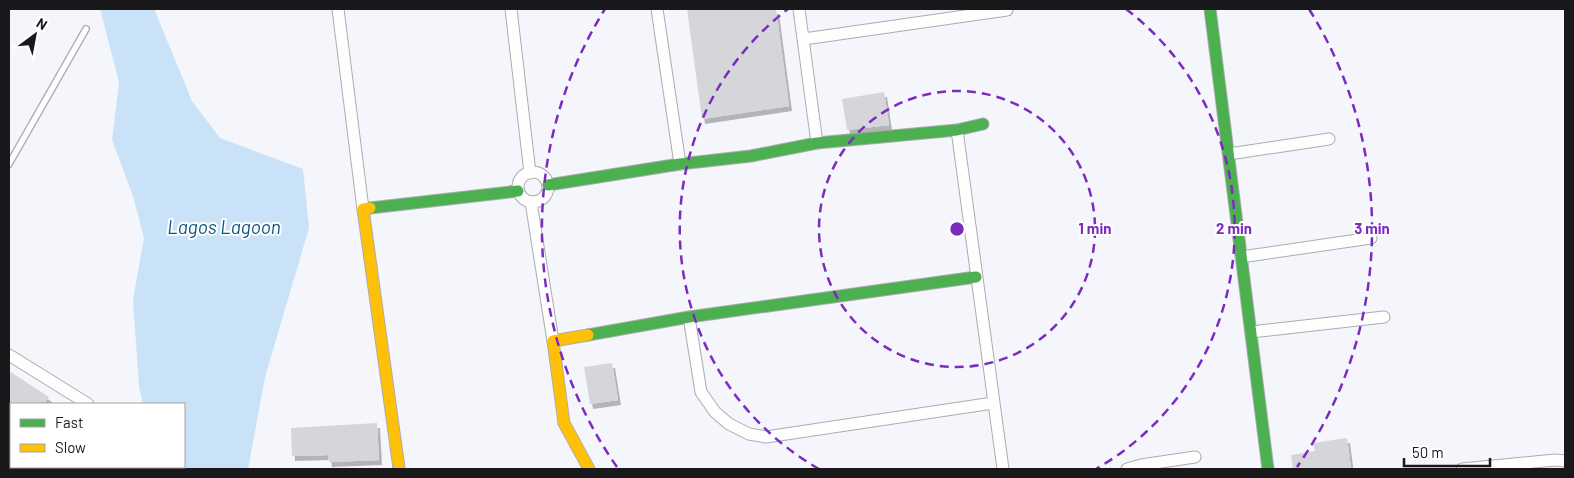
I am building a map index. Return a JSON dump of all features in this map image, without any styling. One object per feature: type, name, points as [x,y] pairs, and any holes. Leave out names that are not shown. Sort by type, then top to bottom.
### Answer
[{"type":"street","points":[[338,9],[363,209],[400,468]]},
{"type":"street","points":[[511,9],[530,173]]},
{"type":"street","points":[[657,9],[680,164]]},
{"type":"street","points":[[799,9],[817,143]]},
{"type":"street","points":[[1210,9],[1268,469]]},
{"type":"street","points":[[804,38],[1007,10]]},
{"type":"street","points":[[548,185],[680,164],[751,156],[817,143],[957,130],[983,124]]},
{"type":"street","points":[[957,130],[1003,469]]},
{"type":"street","points":[[1228,154],[1329,139]]},
{"type":"street","points":[[530,173],[541,175],[548,185],[547,191],[541,200],[531,202],[521,197],[518,192],[520,179],[530,173]]},
{"type":"street","points":[[363,209],[475,195],[518,192]]},
{"type":"street","points":[[531,202],[554,341],[564,423],[589,469]]},
{"type":"street","points":[[1242,257],[1371,238]]},
{"type":"street","points":[[554,341],[689,317],[976,278]]},
{"type":"street","points":[[689,317],[701,392],[715,412],[730,424],[749,434],[766,436],[993,403]]},
{"type":"street","points":[[1251,332],[1384,317]]},
{"type":"street","points":[[9,355],[86,403]]},
{"type":"street","points":[[1127,469],[1141,465],[1195,457]]},
{"type":"street","points":[[1462,469],[1555,460],[1565,461]]},
{"type":"lane","points":[[9,164],[86,29]]},
{"type":"water","name":"Lagos Lagoon","points":[[100,9],[155,9],[192,101],[220,138],[303,169],[309,228],[265,377],[248,469],[156,468],[185,468],[185,403],[143,403],[139,387],[133,300],[144,238],[133,196],[112,140],[119,82]]},
{"type":"building","points":[[687,9],[776,9],[789,106],[702,119]]},
{"type":"building","points":[[884,92],[889,125],[847,130],[842,99]]},
{"type":"building","points":[[612,363],[618,400],[590,404],[584,367]]},
{"type":"building","points":[[9,371],[49,397],[45,403],[9,404]]},
{"type":"building","points":[[377,423],[379,460],[329,462],[328,455],[292,456],[291,428]]},
{"type":"building","points":[[1347,438],[1351,469],[1293,469],[1291,455],[1315,451],[1313,443]]},
{"type":"traffic: fast","points":[[1210,9],[1268,469]]},
{"type":"traffic: fast","points":[[548,185],[680,164],[751,156],[817,143],[957,130],[983,124]]},
{"type":"traffic: fast","points":[[370,208],[518,191]]},
{"type":"traffic: fast","points":[[588,335],[689,317],[976,277]]},
{"type":"traffic: slow","points":[[370,208],[363,209],[399,468]]},
{"type":"traffic: slow","points":[[588,335],[553,341],[564,423],[589,469]]}]
